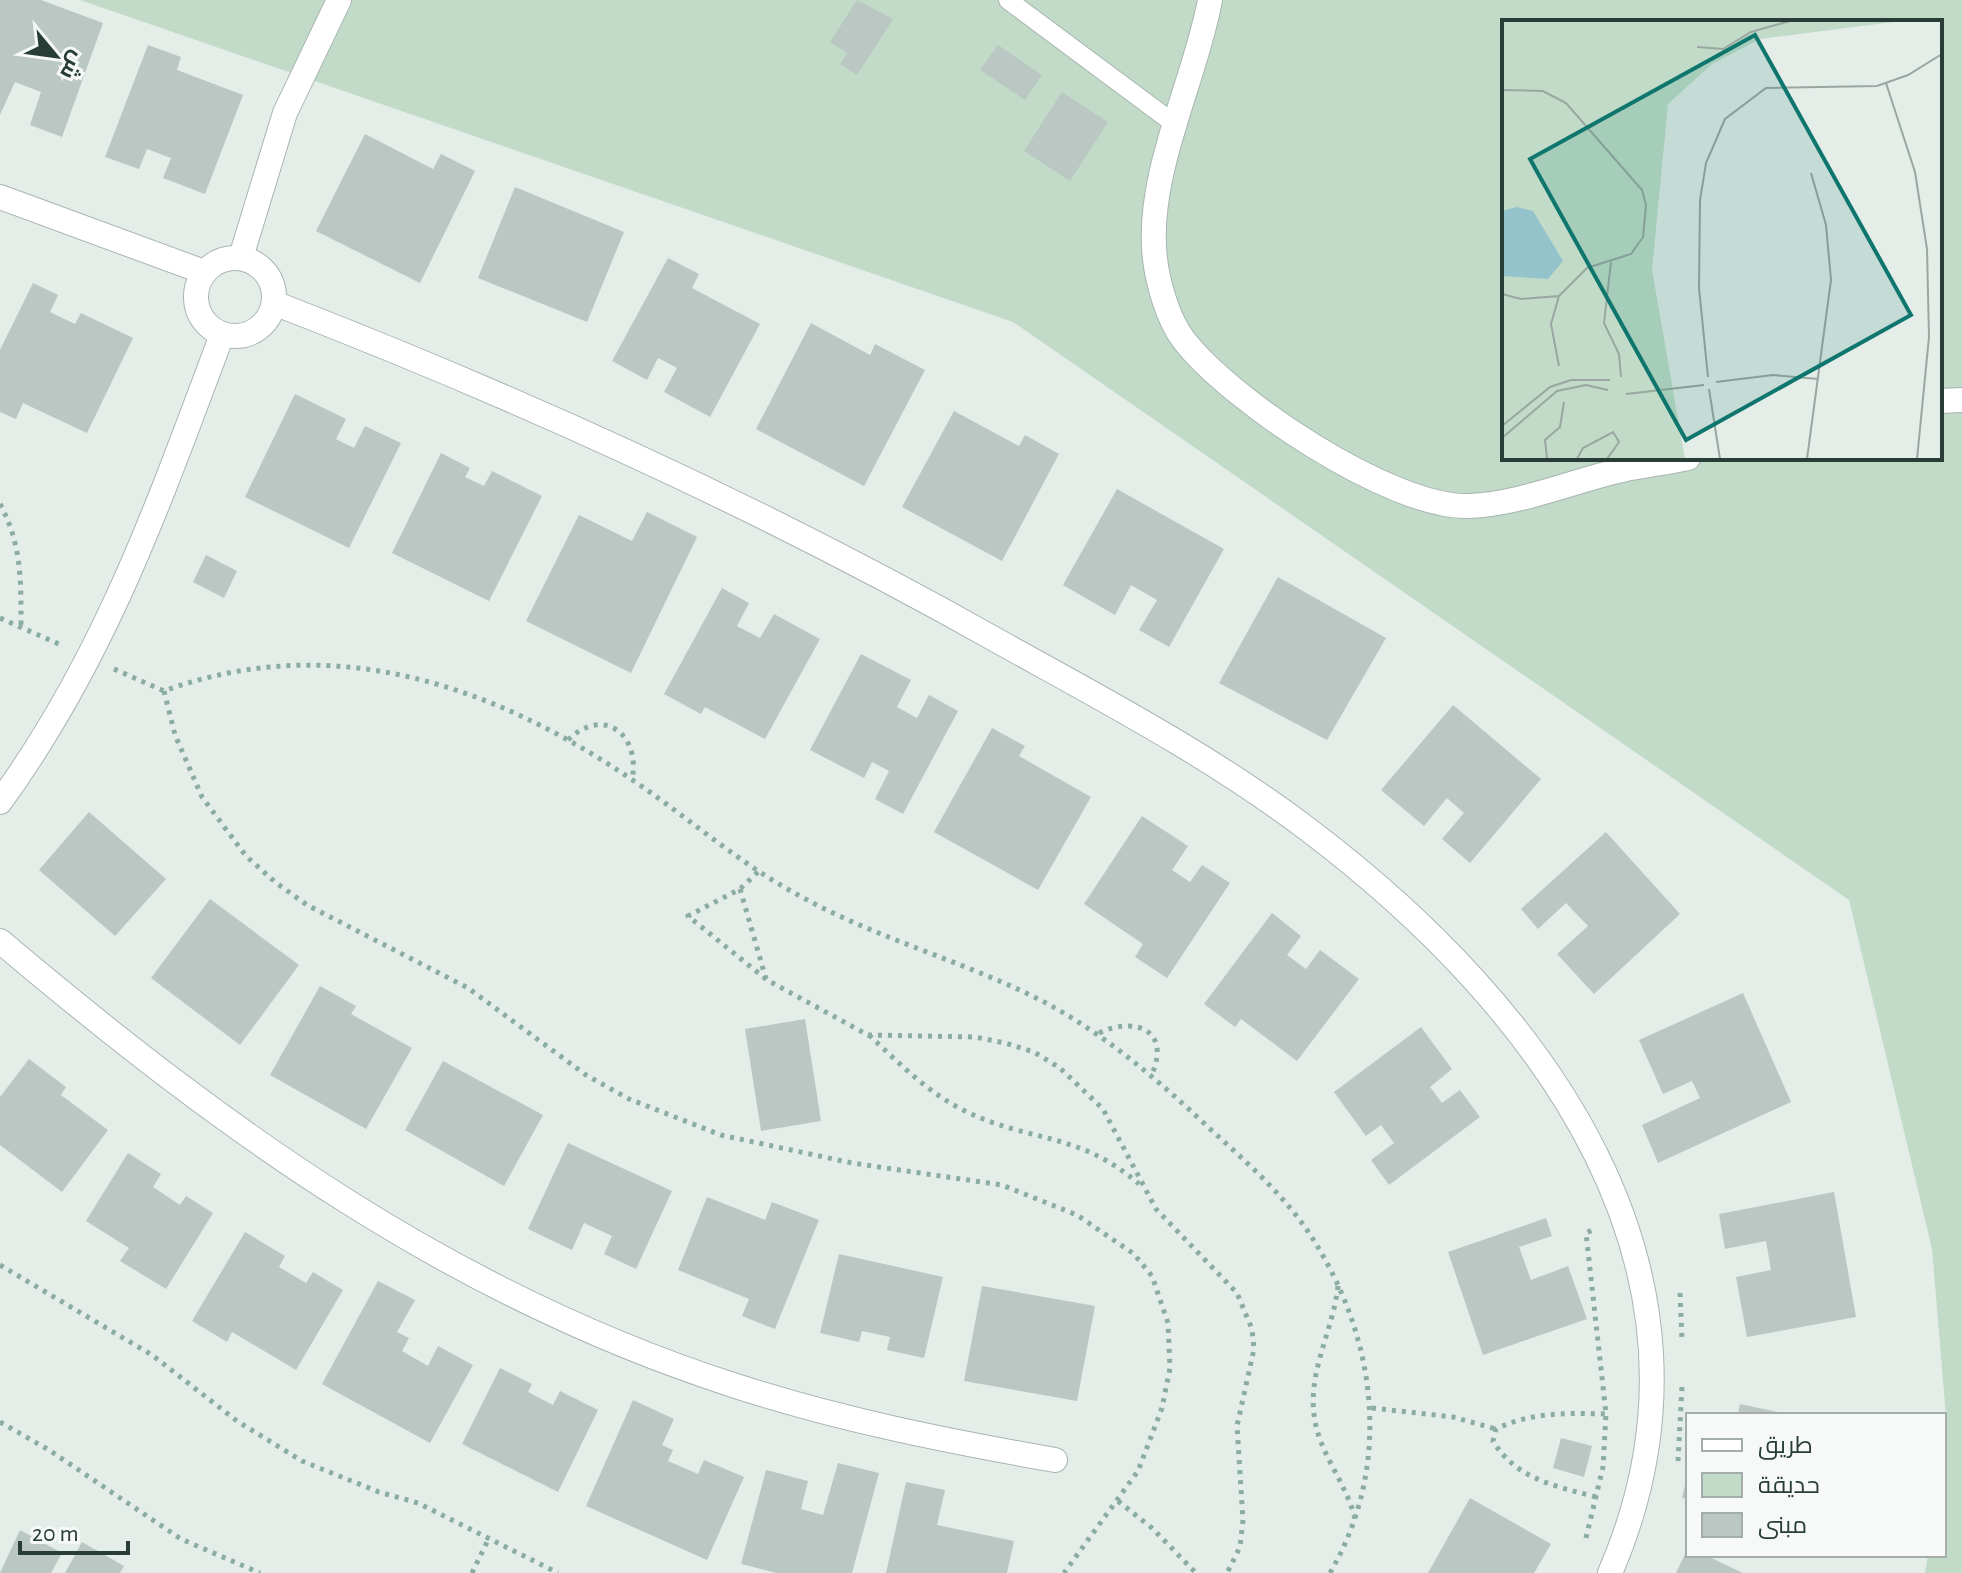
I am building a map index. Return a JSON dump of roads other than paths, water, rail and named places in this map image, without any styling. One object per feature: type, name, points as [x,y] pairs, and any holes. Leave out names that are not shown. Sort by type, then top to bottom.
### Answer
[{"type":"street","points":[[241,257],[285,113],[339,0]]},
{"type":"street","points":[[1210,0],[1176,125],[1157,212],[1155,258],[1164,299],[1182,338],[1242,397],[1375,480],[1420,500],[1469,506],[1679,460]]},
{"type":"street","points":[[0,197],[204,272]]},
{"type":"street","points":[[241,257],[253,261],[270,279],[274,303],[268,319],[256,331],[239,336],[222,335],[211,329],[197,308],[195,295],[204,272],[214,263],[241,257]]},
{"type":"street","points":[[274,303],[450,371],[775,523],[947,612],[1244,785],[1367,875],[1476,982],[1569,1102],[1602,1159],[1625,1215],[1645,1305],[1650,1414],[1642,1472],[1610,1573]]},
{"type":"street","points":[[0,802],[91,659],[133,569],[222,335]]},
{"type":"street","points":[[1942,401],[1962,400]]},
{"type":"street","points":[[0,941],[125,1047],[307,1178],[427,1251],[527,1303],[630,1348],[735,1386],[857,1420],[1055,1460]]},
{"type":"lane","points":[[1008,0],[1176,125]]}]
